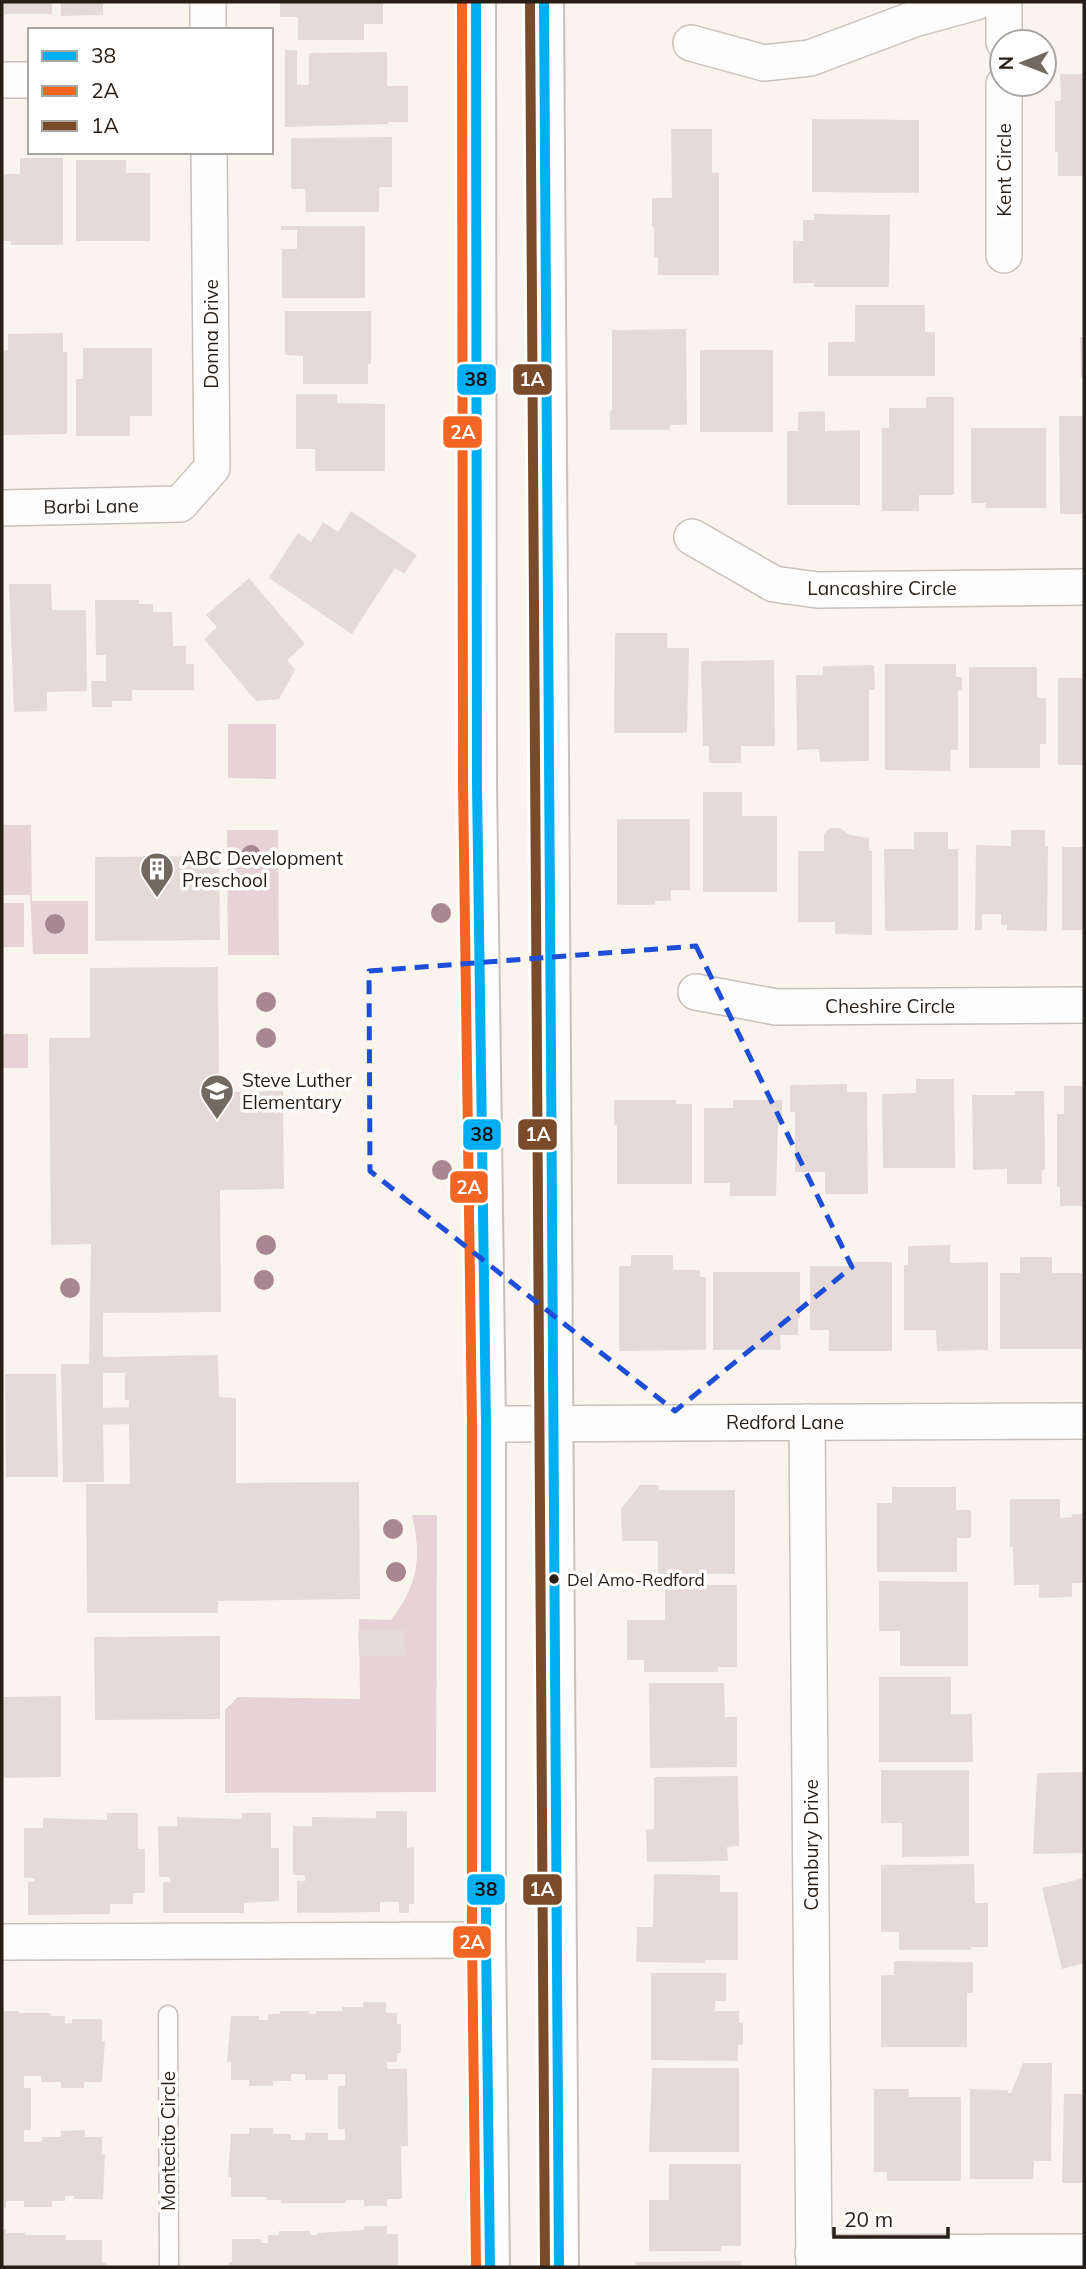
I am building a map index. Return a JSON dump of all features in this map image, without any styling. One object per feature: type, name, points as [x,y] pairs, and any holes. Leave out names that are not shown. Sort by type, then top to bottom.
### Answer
[{"type":"main road","points":[[476,2],[477,784],[486,1424],[486,1940],[490,2267]]},
{"type":"main road","points":[[544,2],[559,2267]]},
{"type":"street","points":[[208,2],[208,28]]},
{"type":"street","points":[[691,43],[764,63],[810,58],[914,19],[976,2]]},
{"type":"street","points":[[1004,2],[1004,28]]},
{"type":"street","points":[[2,80],[28,80]]},
{"type":"street","name":"Kent Circle","points":[[1004,98],[1004,255]]},
{"type":"street","name":"Donna Drive","points":[[180,504],[212,468],[209,154]]},
{"type":"street","name":"Barbi Lane","points":[[2,508],[180,504]]},
{"type":"street","name":"Lancashire Circle","points":[[692,537],[774,584],[817,590],[1084,587]]},
{"type":"street","name":"Cheshire Circle","points":[[696,992],[776,1007],[1084,1006]]},
{"type":"street","name":"Redford Lane","points":[[486,1424],[1084,1421]]},
{"type":"street","name":"Cambury Drive","points":[[807,1422],[813,2260]]},
{"type":"street","points":[[2,1942],[486,1940]]},
{"type":"street","points":[[813,2260],[1084,2252]]},
{"type":"lane","name":"Montecito Circle","points":[[168,2015],[169,2267]]},
{"type":"highlighted area","points":[[696,946],[852,1267],[675,1411],[370,1171],[369,971]]},
{"type":"shaded area","points":[[228,724],[276,724],[276,779],[228,778]]},
{"type":"shaded area","points":[[2,825],[31,825],[32,901],[88,901],[88,954],[33,954],[30,895],[2,895]]},
{"type":"shaded area","points":[[227,830],[278,830],[279,955],[228,955]]},
{"type":"shaded area","points":[[2,903],[24,903],[24,947],[2,947]]},
{"type":"shaded area","points":[[2,1034],[28,1034],[28,1068],[2,1068]]},
{"type":"shaded area","points":[[412,1515],[437,1515],[436,1792],[225,1793],[225,1710],[238,1697],[360,1699],[359,1619],[391,1620],[407,1595],[417,1558]]},
{"type":"building","points":[[2,2],[52,2],[52,14],[2,14]]},
{"type":"building","points":[[61,2],[103,2],[103,15],[61,16]]},
{"type":"building","points":[[280,2],[383,2],[383,24],[364,24],[364,40],[298,40],[298,17],[280,17]]},
{"type":"building","points":[[285,50],[297,50],[297,85],[309,85],[309,53],[387,52],[387,86],[408,86],[408,122],[285,127]]},
{"type":"building","points":[[1060,74],[1084,74],[1084,176],[1058,176],[1055,101],[1061,101]]},
{"type":"building","points":[[812,119],[919,120],[919,193],[812,192]]},
{"type":"building","points":[[671,129],[712,129],[712,173],[719,173],[719,275],[658,275],[658,257],[654,257],[652,198],[672,198]]},
{"type":"building","points":[[392,137],[392,187],[379,187],[379,212],[306,212],[305,189],[291,189],[291,138]]},
{"type":"building","points":[[20,158],[63,158],[63,245],[11,245],[11,241],[2,241],[2,174],[20,174]]},
{"type":"building","points":[[76,160],[126,160],[126,173],[150,173],[150,241],[76,241]]},
{"type":"building","points":[[814,214],[890,215],[889,287],[814,287],[814,283],[793,283],[793,241],[803,241],[803,220],[814,220]]},
{"type":"building","points":[[281,226],[365,226],[365,298],[282,298],[282,249],[297,249],[297,230],[281,230]]},
{"type":"building","points":[[855,305],[925,305],[925,332],[935,332],[935,376],[828,376],[828,342],[855,342]]},
{"type":"building","points":[[285,311],[371,311],[371,364],[368,364],[368,384],[303,384],[303,356],[285,355]]},
{"type":"building","points":[[686,329],[687,425],[670,425],[670,430],[610,430],[612,330]]},
{"type":"building","points":[[63,333],[63,352],[67,352],[67,434],[2,435],[2,350],[8,350],[8,334]]},
{"type":"building","points":[[1080,337],[1084,337],[1084,377],[1081,377]]},
{"type":"building","points":[[83,348],[152,348],[152,416],[130,416],[130,436],[76,436],[76,379],[83,379]]},
{"type":"building","points":[[700,350],[773,350],[773,432],[700,432]]},
{"type":"building","points":[[296,394],[337,394],[337,403],[385,404],[385,471],[315,471],[315,449],[296,449]]},
{"type":"building","points":[[926,397],[954,397],[954,495],[919,495],[919,511],[882,511],[882,428],[889,428],[889,408],[926,408]]},
{"type":"building","points":[[825,411],[825,431],[860,430],[860,505],[787,505],[787,431],[798,431],[798,412]]},
{"type":"building","points":[[1059,416],[1084,416],[1084,514],[1060,514]]},
{"type":"building","points":[[971,428],[1046,428],[1046,508],[986,508],[986,503],[971,503]]},
{"type":"building","points":[[351,511],[417,555],[404,574],[395,568],[352,634],[269,578],[298,533],[311,542],[323,522],[338,532]]},
{"type":"building","points":[[249,578],[305,644],[287,660],[295,670],[279,699],[256,701],[204,639],[217,627],[206,615]]},
{"type":"building","points":[[9,584],[51,584],[52,610],[86,610],[87,691],[47,692],[47,711],[14,712]]},
{"type":"building","points":[[95,600],[139,600],[139,604],[153,604],[153,612],[172,612],[173,646],[186,646],[186,664],[194,664],[194,690],[132,690],[132,701],[112,701],[112,707],[92,707],[91,681],[106,681],[106,655],[96,655]]},
{"type":"building","points":[[615,633],[667,633],[667,648],[689,648],[687,733],[614,733]]},
{"type":"building","points":[[774,660],[775,746],[741,746],[741,763],[709,763],[709,746],[703,746],[701,661]]},
{"type":"building","points":[[885,664],[956,664],[956,677],[962,677],[962,690],[958,690],[958,750],[951,750],[950,771],[885,770]]},
{"type":"building","points":[[874,665],[875,690],[869,690],[869,761],[820,762],[819,749],[797,750],[796,675],[823,675],[823,666]]},
{"type":"building","points":[[969,667],[1037,667],[1037,698],[1046,698],[1046,744],[1040,744],[1040,768],[969,768]]},
{"type":"building","points":[[1058,678],[1084,678],[1084,765],[1058,765]]},
{"type":"building","points":[[703,792],[742,792],[742,816],[777,816],[777,892],[703,892]]},
{"type":"building","points":[[617,819],[690,819],[690,890],[671,890],[671,901],[655,901],[655,905],[617,905]]},
{"type":"building","points":[[830,828],[840,828],[850,835],[869,838],[869,851],[872,851],[872,935],[835,934],[835,922],[798,922],[798,851],[824,851],[824,834]]},
{"type":"building","points":[[1011,830],[1045,830],[1045,846],[1048,846],[1047,931],[1007,930],[1007,925],[1001,925],[1001,914],[982,914],[982,930],[975,930],[976,845],[1011,846]]},
{"type":"building","points":[[914,832],[948,832],[948,849],[958,849],[958,930],[885,931],[884,849],[914,849]]},
{"type":"building","points":[[1062,847],[1084,847],[1084,930],[1062,930]]},
{"type":"building","name":"ABC Development Preschool","points":[[219,856],[220,940],[95,941],[95,857]]},
{"type":"building","points":[[218,967],[219,1092],[283,1091],[284,1189],[220,1190],[221,1312],[103,1313],[103,1357],[218,1355],[219,1397],[236,1398],[236,1483],[359,1482],[360,1599],[218,1601],[218,1613],[87,1613],[86,1484],[130,1484],[129,1424],[103,1425],[104,1482],[63,1482],[61,1364],[89,1364],[91,1244],[51,1245],[49,1038],[90,1038],[90,968]],"holes":[[[103,1373],[125,1373],[125,1400],[129,1400],[129,1407],[103,1408]]]},
{"type":"building","points":[[916,1079],[954,1079],[955,1168],[883,1168],[882,1094],[916,1093]]},
{"type":"building","points":[[847,1084],[847,1092],[867,1092],[868,1194],[825,1194],[825,1172],[795,1172],[795,1112],[790,1112],[790,1085]]},
{"type":"building","points":[[1064,1086],[1084,1086],[1084,1206],[1060,1206],[1060,1187],[1057,1187],[1057,1114],[1064,1114]]},
{"type":"building","points":[[1015,1091],[1044,1091],[1045,1170],[1042,1170],[1042,1184],[1007,1184],[1007,1169],[973,1170],[972,1095],[1015,1095]]},
{"type":"building","points":[[614,1100],[676,1100],[676,1104],[692,1104],[692,1184],[617,1184],[617,1125],[614,1125]]},
{"type":"building","points":[[733,1100],[782,1100],[782,1124],[778,1124],[776,1196],[730,1196],[730,1183],[704,1183],[704,1108],[733,1108]]},
{"type":"building","points":[[950,1245],[950,1263],[988,1262],[988,1350],[937,1351],[936,1330],[904,1330],[904,1265],[908,1265],[908,1246]]},
{"type":"building","points":[[631,1255],[673,1255],[673,1270],[700,1270],[700,1277],[706,1277],[706,1350],[619,1351],[619,1266],[631,1266]]},
{"type":"building","points":[[1020,1257],[1052,1257],[1052,1273],[1082,1273],[1082,1349],[1000,1349],[1000,1273],[1020,1273]]},
{"type":"building","points":[[852,1262],[892,1262],[892,1351],[829,1351],[829,1330],[810,1330],[810,1266],[852,1266]]},
{"type":"building","points":[[713,1272],[800,1272],[798,1335],[780,1335],[781,1350],[713,1350]]},
{"type":"building","points":[[5,1374],[56,1374],[58,1477],[6,1477]]},
{"type":"building","points":[[640,1485],[659,1485],[659,1490],[735,1490],[735,1574],[658,1574],[658,1541],[622,1541],[621,1509]]},
{"type":"building","points":[[892,1487],[956,1487],[956,1510],[971,1510],[971,1538],[957,1538],[957,1572],[877,1572],[877,1503],[892,1503]]},
{"type":"building","points":[[1010,1499],[1060,1499],[1060,1518],[1084,1514],[1084,1583],[1072,1583],[1072,1597],[1039,1598],[1039,1585],[1014,1585],[1013,1547],[1010,1547]]},
{"type":"building","points":[[879,1581],[968,1582],[968,1666],[900,1666],[900,1631],[879,1631]]},
{"type":"building","points":[[665,1585],[737,1585],[737,1667],[718,1667],[718,1672],[644,1672],[644,1660],[627,1660],[627,1620],[665,1620]]},
{"type":"building","points":[[404,1630],[405,1656],[359,1656],[358,1631]]},
{"type":"building","points":[[220,1636],[220,1719],[95,1720],[94,1637]]},
{"type":"building","points":[[879,1677],[951,1677],[951,1714],[972,1714],[973,1762],[879,1762]]},
{"type":"building","points":[[649,1683],[724,1683],[725,1717],[737,1717],[737,1767],[650,1768]]},
{"type":"building","points":[[61,1696],[61,1777],[2,1778],[2,1697]]},
{"type":"building","points":[[881,1770],[969,1770],[969,1856],[902,1857],[902,1823],[881,1823]]},
{"type":"building","points":[[1084,1772],[1084,1853],[1033,1854],[1037,1773]]},
{"type":"building","points":[[738,1776],[739,1846],[727,1847],[728,1861],[647,1862],[646,1830],[654,1829],[654,1777]]},
{"type":"building","points":[[376,1811],[407,1811],[407,1848],[414,1847],[414,1904],[409,1904],[409,1913],[399,1913],[399,1902],[380,1902],[380,1912],[297,1913],[297,1881],[305,1881],[305,1875],[293,1875],[293,1826],[312,1826],[312,1817],[376,1818]]},
{"type":"building","points":[[107,1813],[138,1813],[138,1849],[145,1849],[145,1893],[133,1893],[133,1904],[110,1904],[110,1914],[28,1915],[28,1882],[35,1882],[35,1878],[24,1878],[24,1828],[43,1828],[43,1818],[107,1820]]},
{"type":"building","points":[[242,1813],[271,1813],[271,1848],[279,1848],[279,1901],[244,1903],[244,1913],[163,1913],[163,1882],[170,1882],[170,1877],[159,1877],[158,1826],[177,1826],[177,1817],[242,1819]]},
{"type":"building","points":[[974,1864],[975,1903],[988,1903],[988,1947],[971,1947],[971,1950],[899,1950],[899,1932],[881,1932],[881,1865]]},
{"type":"building","points":[[654,1874],[720,1875],[720,1892],[738,1892],[738,1960],[705,1960],[705,1963],[636,1962],[637,1927],[653,1927]]},
{"type":"building","points":[[1084,1878],[1084,1963],[1062,1969],[1042,1888]]},
{"type":"building","points":[[894,1961],[973,1962],[973,1993],[967,1993],[967,2047],[881,2047],[881,1975],[894,1975]]},
{"type":"building","points":[[651,1973],[726,1973],[726,2001],[715,2001],[715,2011],[739,2011],[739,2023],[743,2023],[743,2045],[738,2045],[738,2061],[651,2060]]},
{"type":"building","points":[[363,2002],[386,2002],[386,2013],[397,2013],[397,2024],[401,2024],[401,2053],[397,2053],[397,2062],[387,2062],[387,2069],[407,2069],[408,2146],[401,2146],[402,2199],[387,2199],[387,2206],[364,2206],[364,2200],[346,2200],[346,2203],[281,2203],[281,2200],[267,2200],[267,2197],[231,2197],[231,2177],[228,2177],[231,2134],[249,2134],[249,2128],[273,2128],[273,2134],[291,2134],[291,2140],[305,2140],[305,2133],[328,2133],[328,2140],[345,2140],[345,2129],[338,2129],[338,2086],[345,2086],[345,2074],[328,2074],[328,2080],[305,2080],[305,2074],[291,2074],[291,2081],[273,2081],[273,2086],[249,2086],[249,2080],[231,2080],[231,2062],[227,2062],[231,2016],[259,2016],[259,2020],[268,2020],[268,2014],[280,2014],[280,2011],[309,2011],[309,2014],[316,2014],[316,2011],[342,2011],[342,2007],[363,2007]]},
{"type":"building","points":[[2,2007],[4,2011],[65,2016],[65,2023],[72,2023],[72,2019],[102,2019],[102,2041],[105,2041],[102,2082],[84,2082],[84,2088],[61,2088],[61,2082],[41,2082],[41,2076],[24,2076],[24,2088],[31,2088],[31,2130],[24,2130],[24,2142],[42,2142],[42,2137],[61,2137],[61,2131],[85,2130],[85,2137],[102,2137],[102,2154],[105,2154],[103,2199],[74,2199],[74,2196],[65,2196],[65,2201],[52,2201],[52,2207],[24,2207],[24,2201],[6,2201],[6,2208],[2,2208]]},
{"type":"building","points":[[1023,2063],[1052,2063],[1051,2161],[1034,2161],[1033,2179],[970,2179],[970,2089],[1008,2090],[1008,2093],[1011,2093]]},
{"type":"building","points":[[652,2068],[739,2068],[739,2152],[649,2152]]},
{"type":"building","points":[[874,2089],[909,2089],[909,2097],[961,2097],[961,2181],[887,2181],[887,2172],[874,2172]]},
{"type":"building","points":[[1064,2094],[1084,2094],[1084,2183],[1062,2183]]},
{"type":"building","points":[[669,2164],[741,2164],[741,2246],[721,2246],[721,2251],[649,2251],[649,2200],[669,2200]]},
{"type":"building","points":[[364,2226],[387,2226],[387,2234],[398,2234],[398,2267],[229,2267],[229,2262],[232,2262],[232,2239],[261,2239],[261,2243],[268,2243],[268,2235],[279,2235],[279,2231],[310,2231],[310,2235],[318,2235],[364,2230]]},
{"type":"building","points":[[2,2229],[6,2229],[6,2233],[25,2235],[66,2235],[66,2240],[102,2240],[102,2263],[106,2263],[106,2267],[2,2267]]},
{"type":"building","points":[[741,2261],[741,2267],[636,2267],[635,2262]]},
{"type":"transit line","name":"2A","points":[[462,2],[463,784],[472,1424],[472,1940],[476,2267]]},
{"type":"transit line","name":"38","points":[[476,2],[477,784],[486,1424],[486,1940],[490,2267]]},
{"type":"transit line","name":"1A","points":[[530,2],[545,2267]]},
{"type":"transit line","name":"38","points":[[544,2],[559,2267]]},
{"type":"place","name":"ABC Development Preschool","points":[[157,899]]},
{"type":"place","name":"Steve Luther Elementary","points":[[217,1121]]},
{"type":"place","name":"Del Amo-Redford","points":[[554,1579]]}]
